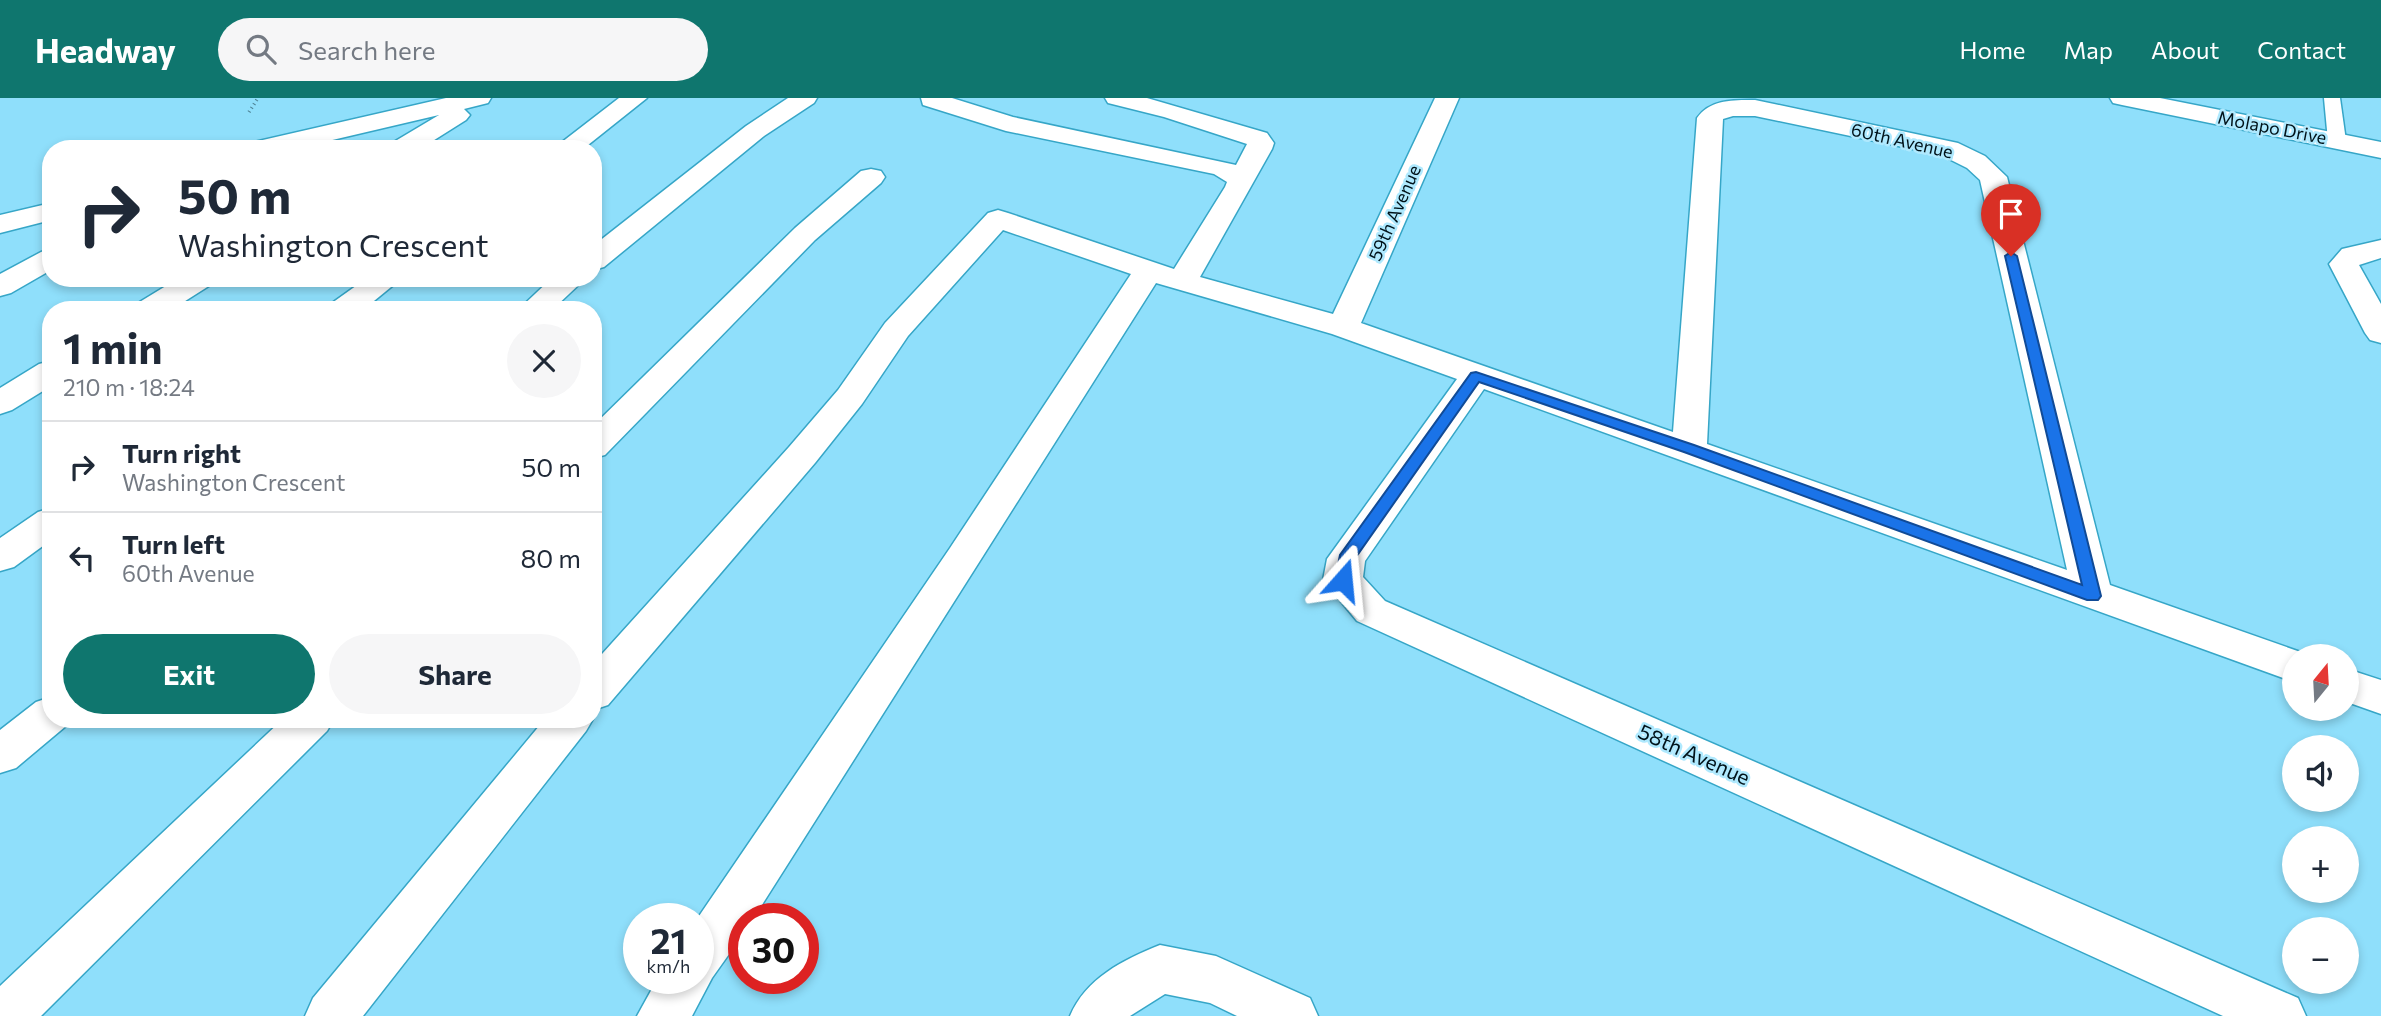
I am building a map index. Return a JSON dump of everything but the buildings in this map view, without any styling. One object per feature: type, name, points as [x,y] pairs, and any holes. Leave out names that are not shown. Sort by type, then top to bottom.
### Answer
[{"type":"street","points":[[298,140],[479,98]]},
{"type":"street","points":[[416,140],[486,98]]},
{"type":"street","points":[[578,140],[635,98]]},
{"type":"street","points":[[602,254],[755,131],[805,98]]},
{"type":"street","points":[[714,936],[964,558],[1165,276],[1226,212],[1261,144],[1258,139],[1173,112],[1117,98]]},
{"type":"street","name":"59th Avenue","points":[[1343,327],[1447,98]]},
{"type":"street","name":"Molapo Drive","points":[[2122,98],[2381,150]]},
{"type":"street","points":[[932,100],[1017,126],[1222,168],[1241,179]]},
{"type":"street","name":"60th Avenue","points":[[1689,448],[1710,118],[1715,112],[1733,108],[1755,108],[1949,149],[1976,162],[1993,177],[2092,596]]},
{"type":"street","points":[[602,438],[805,234],[871,177]]},
{"type":"street","points":[[0,224],[42,213]]},
{"type":"street","points":[[602,683],[802,455],[850,397],[896,330],[998,219],[1241,300],[1343,327],[1476,376],[1689,448],[2092,596],[2282,662]]},
{"type":"street","points":[[2381,249],[2352,255],[2344,264],[2381,334]]},
{"type":"street","points":[[0,287],[42,263]]},
{"type":"street","points":[[164,301],[186,287]]},
{"type":"street","points":[[355,301],[375,287]]},
{"type":"street","points":[[544,301],[560,287]]},
{"type":"street","points":[[0,403],[42,376]]},
{"type":"street","name":"58th Avenue","points":[[1476,376],[1346,559],[1343,580],[1371,611],[2280,1016]]},
{"type":"street","points":[[0,557],[42,527]]},
{"type":"street","points":[[2359,689],[2381,697]]},
{"type":"street","points":[[0,755],[42,721]]},
{"type":"street","points":[[5,1016],[303,728]]},
{"type":"street","points":[[331,1016],[564,728]]},
{"type":"street","points":[[1096,1016],[1114,996],[1160,969],[1216,980],[1292,1016]]},
{"type":"street","points":[[663,1016],[677,994]]},
{"type":"lane","points":[[2332,98],[2337,141]]},
{"type":"route","points":[[1343,580],[1346,559],[1476,376],[1689,448],[2092,596],[2011,256]]}]
